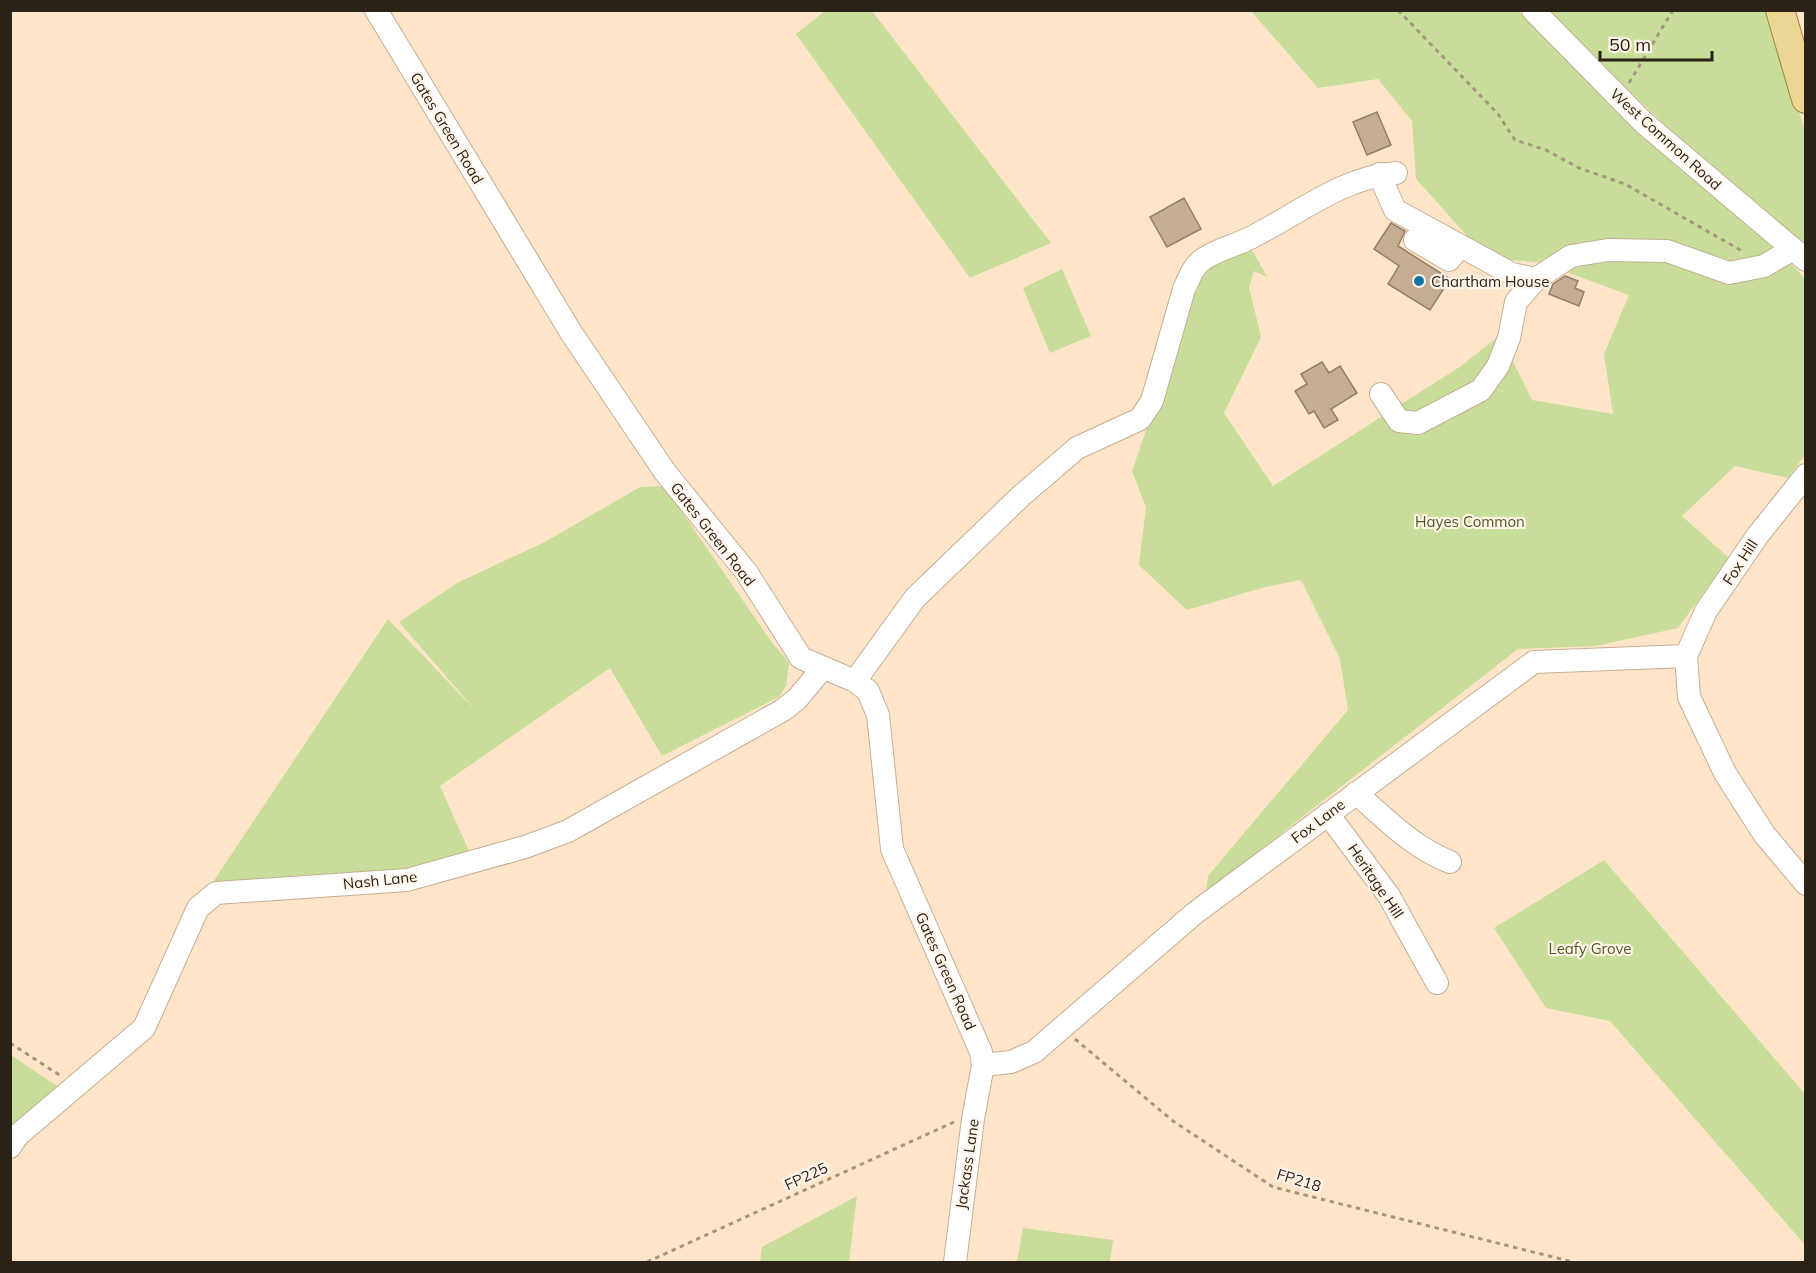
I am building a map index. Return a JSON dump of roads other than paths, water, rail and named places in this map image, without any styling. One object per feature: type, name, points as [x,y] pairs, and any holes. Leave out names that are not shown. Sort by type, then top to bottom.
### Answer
[{"type":"main road","points":[[1780,10],[1806,99]]},
{"type":"street","name":"Gates Green Road","points":[[376,10],[572,334],[665,472],[747,573],[801,658],[822,669],[855,681],[868,691],[878,715],[892,849],[981,1052],[983,1065]]},
{"type":"street","name":"West Common Road","points":[[1533,10],[1643,122],[1799,254]]},
{"type":"street","points":[[855,681],[915,598],[1020,496],[1077,448],[1117,432],[1144,415],[1152,400],[1184,288],[1202,260],[1260,233],[1343,187],[1388,174],[1395,210],[1512,274],[1536,279]]},
{"type":"street","points":[[1415,240],[1449,260],[1460,246]]},
{"type":"street","points":[[1381,394],[1399,421],[1418,423],[1480,390],[1491,379],[1502,357],[1509,338],[1516,302],[1536,279],[1570,256],[1608,250],[1667,251],[1729,273],[1764,266],[1799,254]]},
{"type":"street","name":"Fox Hill","points":[[1686,656],[1706,611],[1758,535],[1806,476]]},
{"type":"street","points":[[1686,656],[1689,697],[1725,773],[1764,834],[1806,885]]},
{"type":"street","name":"Fox Lane","points":[[983,1065],[1011,1062],[1034,1052],[1195,913],[1534,662],[1686,656]]},
{"type":"street","name":"Nash Lane","points":[[10,1147],[18,1135],[144,1028],[198,908],[216,893],[406,880],[525,847],[568,831],[783,710],[797,699],[822,669]]},
{"type":"street","points":[[1356,793],[1427,853],[1450,862]]},
{"type":"street","name":"Heritage Hill","points":[[1328,814],[1389,896],[1437,983]]},
{"type":"street","name":"Jackass Lane","points":[[954,1263],[974,1112],[983,1065]]},
{"type":"place","name":"Chartham House","points":[[1419,281]]},
{"type":"park label","name":"Hayes Common","points":[[1470,521]]},
{"type":"park label","name":"Leafy Grove","points":[[1590,948]]}]
